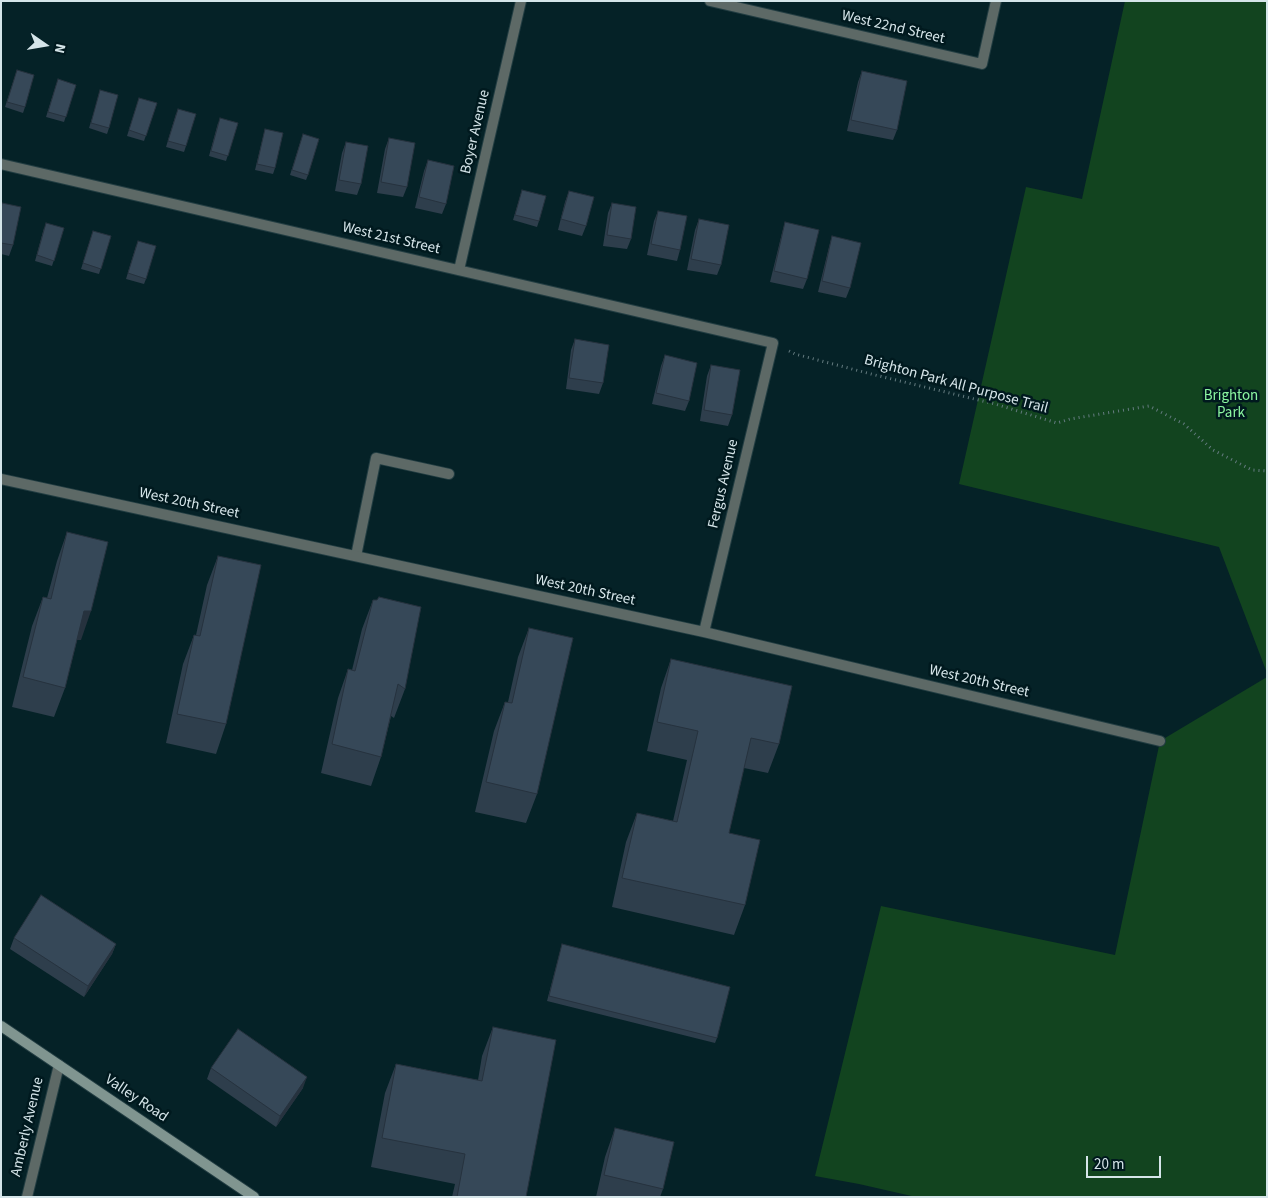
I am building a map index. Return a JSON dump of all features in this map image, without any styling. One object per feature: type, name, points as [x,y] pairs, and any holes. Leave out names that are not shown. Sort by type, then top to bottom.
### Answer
[{"type":"street","name":"Boyer Avenue","points":[[459,270],[521,1]]},
{"type":"street","name":"West 22nd Street","points":[[710,1],[982,64],[996,1]]},
{"type":"street","name":"West 21st Street","points":[[1,164],[773,343]]},
{"type":"street","name":"Fergus Avenue","points":[[704,632],[773,343]]},
{"type":"street","points":[[356,556],[376,458],[449,474]]},
{"type":"street","name":"West 20th Street","points":[[1,479],[704,632],[1160,741]]},
{"type":"street","name":"Valley Road","points":[[1,1026],[254,1197]]},
{"type":"street","name":"Amberly Avenue","points":[[27,1197],[59,1065]]},
{"type":"path","name":"Brighton Park All Purpose Trail","points":[[773,343],[795,354],[995,404],[1056,424],[1070,419],[1149,406],[1184,424],[1213,450],[1252,470],[1267,471]]},
{"type":"green space","name":"Brighton Park","points":[[1125,1],[1267,1],[1267,673],[1219,547],[959,484],[1026,187],[1082,199]]},
{"type":"green space","points":[[1267,677],[1267,1197],[916,1197],[815,1176],[881,906],[1115,955],[1160,741]]},
{"type":"building","points":[[17,70],[34,75],[25,107],[7,102]]},
{"type":"building","points":[[862,71],[907,81],[897,130],[851,120]]},
{"type":"building","points":[[58,79],[76,85],[66,117],[48,112]]},
{"type":"building","points":[[100,90],[118,95],[109,128],[91,123]]},
{"type":"building","points":[[139,98],[157,103],[146,136],[129,130]]},
{"type":"building","points":[[178,109],[196,114],[186,146],[168,141]]},
{"type":"building","points":[[220,118],[238,123],[228,156],[211,151]]},
{"type":"building","points":[[265,129],[283,133],[275,168],[257,164]]},
{"type":"building","points":[[303,134],[319,139],[308,175],[292,170]]},
{"type":"building","points":[[389,138],[415,143],[407,187],[381,182]]},
{"type":"building","points":[[346,142],[368,146],[361,184],[339,180]]},
{"type":"building","points":[[428,160],[454,166],[446,204],[419,197]]},
{"type":"building","points":[[522,190],[546,196],[539,221],[515,215]]},
{"type":"building","points":[[569,191],[594,197],[586,226],[561,219]]},
{"type":"building","points":[[2,203],[21,207],[13,245],[1,243]]},
{"type":"building","points":[[612,203],[636,207],[631,239],[607,235]]},
{"type":"building","points":[[658,211],[687,216],[680,250],[651,244]]},
{"type":"building","points":[[699,219],[729,225],[721,265],[691,259]]},
{"type":"building","points":[[785,222],[819,230],[807,279],[774,271]]},
{"type":"building","points":[[46,223],[64,228],[54,261],[37,255]]},
{"type":"building","points":[[93,231],[111,236],[101,269],[83,263]]},
{"type":"building","points":[[832,236],[861,243],[850,288],[822,281]]},
{"type":"building","points":[[138,241],[156,246],[146,279],[128,273]]},
{"type":"building","points":[[575,339],[609,345],[603,383],[569,378]]},
{"type":"building","points":[[665,355],[697,363],[689,401],[656,393]]},
{"type":"building","points":[[711,365],[740,370],[732,415],[704,410]]},
{"type":"building","points":[[67,532],[108,542],[91,611],[84,611],[65,688],[23,677],[43,597],[51,599]]},
{"type":"building","points":[[218,556],[261,565],[226,724],[177,714],[194,635],[200,636]]},
{"type":"building","points":[[379,597],[421,607],[405,689],[398,684],[381,757],[332,744],[348,669],[355,671],[373,600],[377,600]]},
{"type":"building","points":[[529,628],[573,638],[537,794],[486,782],[505,702],[512,703]]},
{"type":"building","points":[[671,659],[792,686],[779,744],[751,738],[729,833],[760,840],[745,905],[622,878],[637,813],[677,822],[698,731],[657,722]]},
{"type":"building","points":[[41,895],[116,944],[88,986],[14,938]]},
{"type":"building","points":[[562,944],[730,987],[717,1038],[549,996]]},
{"type":"building","points":[[493,1027],[556,1040],[526,1197],[457,1197],[465,1154],[382,1138],[396,1064],[482,1081]]},
{"type":"building","points":[[238,1029],[307,1077],[280,1116],[211,1068]]},
{"type":"building","points":[[615,1128],[674,1142],[663,1189],[604,1175]]}]
